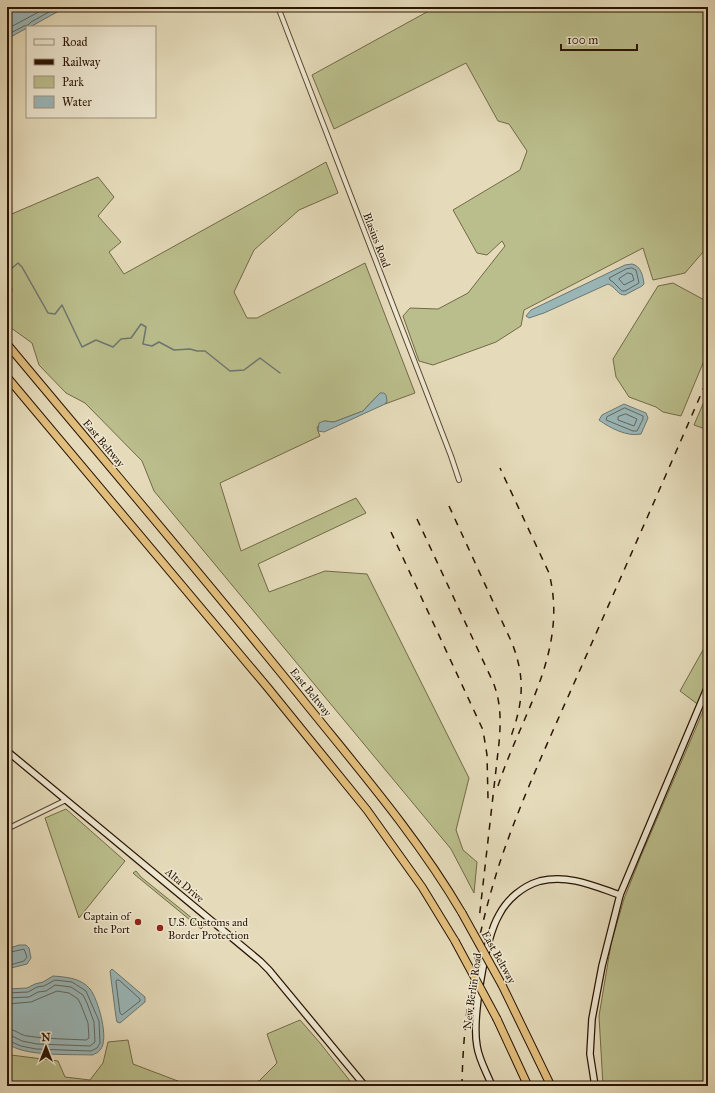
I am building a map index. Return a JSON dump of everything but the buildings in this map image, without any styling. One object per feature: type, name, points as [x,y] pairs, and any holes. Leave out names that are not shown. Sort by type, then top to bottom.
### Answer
[{"type":"highway","name":"East Beltway","points":[[7,344],[247,630],[371,783],[426,856],[462,913],[502,985],[550,1086]]},
{"type":"highway","points":[[7,378],[263,682],[367,810],[422,887],[455,941],[497,1019],[528,1086]]},
{"type":"street","name":"Blasius Road","points":[[278,7],[459,480]]},
{"type":"street","points":[[595,1086],[590,1054],[592,1019],[602,966],[620,895],[708,686]]},
{"type":"street","name":"Alta Drive","points":[[7,751],[260,961],[365,1086]]},
{"type":"street","points":[[7,829],[66,800]]},
{"type":"street","name":"New Berlin Road","points":[[492,1086],[479,1057],[475,1030],[478,999],[485,960],[490,936],[499,914],[516,894],[527,887],[552,879],[573,880],[620,895]]},
{"type":"green space","points":[[436,7],[708,7],[708,250],[703,252],[685,273],[653,280],[643,248],[524,310],[521,326],[496,342],[433,365],[419,361],[403,316],[410,308],[438,309],[468,293],[505,246],[502,241],[487,255],[477,253],[453,210],[520,170],[527,151],[509,124],[498,121],[466,63],[334,129],[312,75]]},
{"type":"green space","points":[[326,162],[338,193],[299,210],[254,250],[234,292],[247,318],[257,318],[365,263],[415,393],[385,404],[387,401],[380,393],[363,411],[334,422],[324,421],[317,427],[320,436],[220,483],[241,551],[356,498],[366,513],[258,564],[269,592],[325,571],[367,574],[469,778],[456,830],[463,850],[477,862],[474,893],[451,849],[154,491],[142,461],[85,403],[66,393],[39,365],[32,343],[7,325],[7,216],[98,177],[114,197],[98,216],[121,242],[109,252],[124,274]]},
{"type":"green space","points":[[673,283],[708,302],[708,351],[681,416],[663,412],[656,407],[629,397],[616,377],[613,359],[658,286]]},
{"type":"green space","points":[[706,397],[708,398],[708,430],[694,425]]},
{"type":"green space","points":[[708,641],[708,1084],[603,1086],[599,1016],[611,944],[624,899],[641,856],[704,709],[680,691]]},
{"type":"green space","points":[[66,809],[125,861],[79,918],[45,818]]},
{"type":"green space","points":[[136,871],[141,877],[203,927],[201,929],[133,873]]},
{"type":"green space","points":[[300,1020],[354,1086],[242,1086],[259,1081],[277,1063],[267,1034]]},
{"type":"green space","points":[[128,1040],[133,1064],[191,1086],[7,1086],[7,1050],[11,1055],[58,1061],[65,1077],[90,1080],[103,1063],[108,1042]]},
{"type":"water","points":[[7,7],[66,7],[32,26],[26,26],[26,29],[7,39]]},
{"type":"water","points":[[632,264],[638,267],[644,284],[625,295],[620,294],[608,284],[544,313],[529,318],[526,316],[531,310],[625,265]]},
{"type":"water","points":[[380,393],[384,393],[386,395],[387,401],[385,404],[324,432],[318,431],[319,423],[324,421],[334,422],[363,411]]},
{"type":"water","points":[[624,404],[646,413],[648,418],[641,434],[636,435],[624,433],[613,429],[599,420],[602,415]]},
{"type":"water","points":[[19,945],[26,945],[29,948],[31,958],[27,964],[11,968],[7,971],[7,949]]},
{"type":"water","points":[[112,969],[145,997],[145,1002],[120,1023],[117,1022],[116,1017],[110,971]]},
{"type":"water","points":[[53,976],[78,980],[86,985],[93,994],[102,1020],[104,1038],[103,1045],[97,1053],[92,1055],[35,1053],[24,1051],[7,1043],[7,989],[27,988],[43,982]]},
{"type":"waterway","points":[[7,298],[12,290],[7,277],[11,269],[18,263],[22,267],[48,313],[55,314],[62,305],[82,347],[96,340],[113,347],[121,339],[131,338],[141,324],[146,327],[143,344],[152,346],[159,342],[174,350],[190,349],[205,351],[230,371],[244,370],[260,358],[280,373]]},
{"type":"railway","points":[[462,1086],[468,1000],[478,943],[492,887],[501,859],[540,760],[708,378]]},
{"type":"railway","points":[[498,786],[540,682],[548,656],[553,629],[553,602],[549,573],[500,468]]},
{"type":"railway","points":[[449,506],[512,643],[516,656],[521,680],[521,691],[518,714],[510,739]]},
{"type":"railway","points":[[417,519],[493,682],[499,704],[499,743],[479,920]]},
{"type":"railway","points":[[391,532],[483,730],[487,755],[488,799]]},
{"type":"place","name":"Captain of the Port","points":[[138,922]]},
{"type":"place","name":"U.S. Customs and Border Protection","points":[[160,928]]}]
